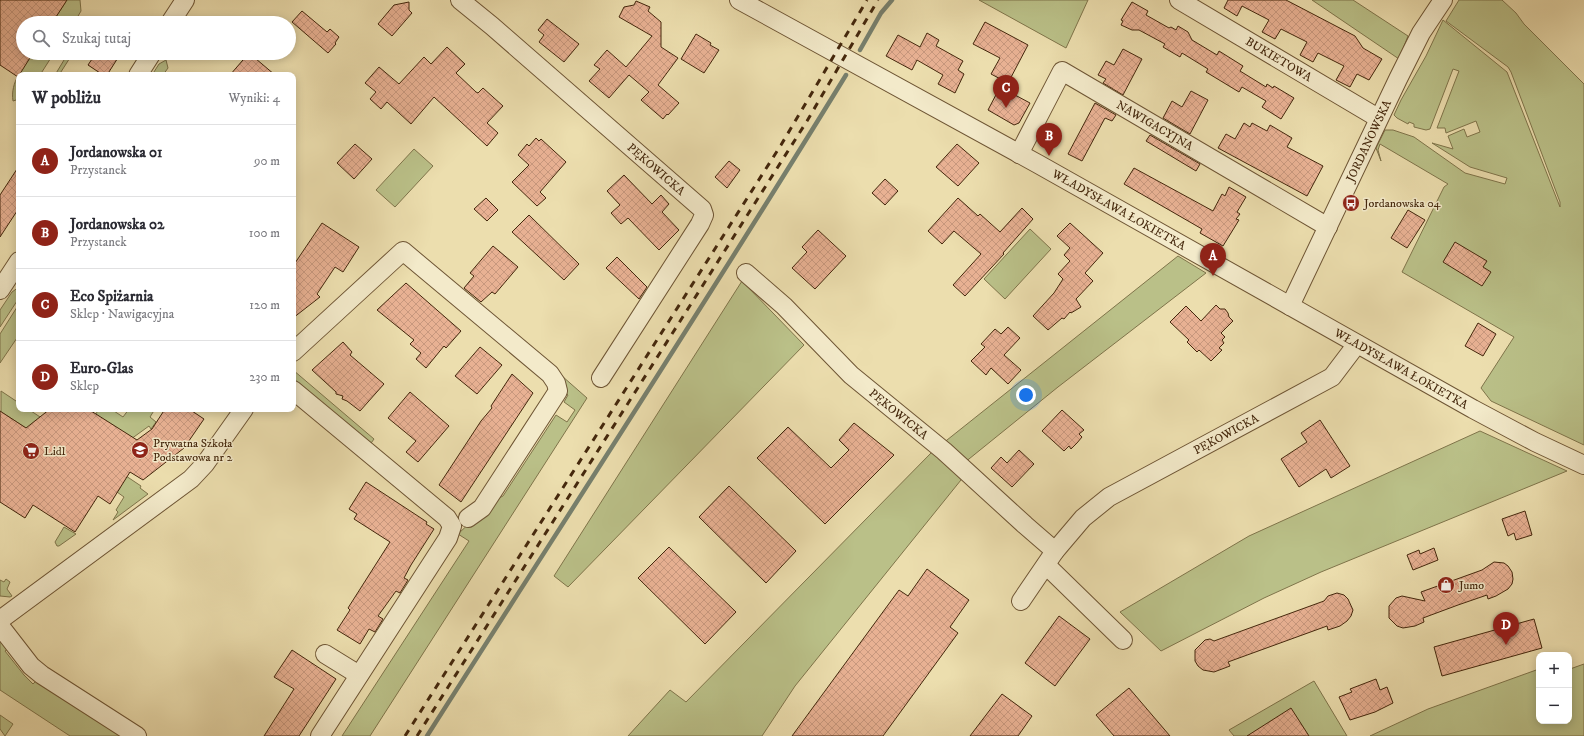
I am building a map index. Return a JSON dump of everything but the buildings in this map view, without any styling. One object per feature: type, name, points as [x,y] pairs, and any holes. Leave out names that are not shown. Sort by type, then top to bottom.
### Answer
[{"type":"street","points":[[175,16],[185,0]]},
{"type":"street","name":"PĘKOWICKA","points":[[460,0],[492,26],[702,209],[704,215],[700,224],[601,378]]},
{"type":"street","name":"WŁADYSŁAWA ŁOKIETKA","points":[[740,0],[1514,431],[1584,465]]},
{"type":"street","name":"BUKIETOWA","points":[[1179,0],[1378,118]]},
{"type":"street","name":"JORDANOWSKA","points":[[1290,306],[1378,118],[1421,33],[1443,0]]},
{"type":"street","points":[[140,72],[148,60]]},
{"type":"street","name":"NAWIGACYJNA","points":[[1019,154],[1062,71],[1328,227]]},
{"type":"street","points":[[296,349],[404,251],[550,374],[556,383],[558,391],[482,508],[468,518]]},
{"type":"street","points":[[0,290],[16,266]]},
{"type":"street","name":"PĘKOWICKA","points":[[746,273],[784,306],[851,375],[944,451],[1025,525],[1051,558],[1123,640]]},
{"type":"street","name":"PĘKOWICKA","points":[[1020,601],[1051,558],[1083,518],[1109,497],[1332,377],[1357,344]]},
{"type":"street","points":[[296,392],[447,518],[452,526],[448,538],[320,736]]},
{"type":"street","points":[[0,620],[191,479],[205,464],[242,412]]},
{"type":"street","points":[[0,626],[31,666],[42,675],[137,736]]},
{"type":"street","points":[[325,654],[359,676]]},
{"type":"green space","points":[[61,0],[80,0],[81,11],[78,16],[57,16],[65,3]]},
{"type":"green space","points":[[979,0],[1088,0],[1066,48]]},
{"type":"green space","points":[[1312,0],[1353,0],[1408,36],[1399,59]]},
{"type":"green space","points":[[1459,0],[1502,0],[1584,84],[1584,445],[1491,401],[1481,388],[1514,337],[1402,272],[1444,187],[1448,184],[1380,144],[1378,150],[1381,161],[1376,148],[1385,130],[1393,130],[1414,137],[1465,173],[1505,184],[1507,178],[1470,167],[1432,143],[1453,149],[1448,136],[1464,129],[1467,137],[1480,132],[1476,121],[1446,133],[1445,128],[1437,128],[1459,71],[1453,69],[1430,129],[1426,130],[1414,127],[1414,124],[1409,122],[1408,124],[1394,115],[1426,56],[1443,20],[1507,72],[1560,207],[1560,202],[1508,67],[1446,21]]},
{"type":"green space","points":[[28,60],[50,60],[42,72],[20,72]]},
{"type":"green space","points":[[64,60],[69,60],[61,72],[57,72]]},
{"type":"green space","points":[[166,60],[168,68],[165,72],[154,72],[159,64]]},
{"type":"green space","points":[[16,79],[16,100],[13,101],[13,88]]},
{"type":"green space","points":[[414,149],[433,166],[395,207],[376,190]]},
{"type":"green space","points":[[1030,229],[1051,249],[1005,299],[984,279]]},
{"type":"green space","points":[[1178,256],[1206,273],[1058,387],[964,463],[942,444]]},
{"type":"green space","points":[[742,281],[804,345],[568,587],[554,576]]},
{"type":"green space","points":[[16,289],[16,303],[0,327],[0,310],[12,292]]},
{"type":"green space","points":[[16,309],[16,339],[0,363],[0,334]]},
{"type":"green space","points":[[296,373],[374,439],[369,446],[296,385]]},
{"type":"green space","points":[[562,376],[587,398],[370,736],[342,736],[469,541],[458,534],[493,501],[503,496],[556,415],[567,422],[575,410],[564,402],[568,395],[564,392]]},
{"type":"green space","points":[[1,391],[16,401],[16,412],[33,412],[78,442],[97,412],[116,412],[123,417],[127,412],[153,412],[150,417],[156,422],[151,429],[149,426],[102,460],[141,486],[140,488],[148,494],[113,520],[118,512],[116,510],[124,497],[117,492],[120,488],[1,412]]},
{"type":"green space","points":[[1480,431],[1567,471],[1321,572],[1264,598],[1161,651],[1120,612],[1249,536]]},
{"type":"green space","points":[[932,452],[965,475],[795,686],[762,736],[628,736],[670,690],[686,702]]},
{"type":"green space","points":[[64,527],[76,534],[57,546],[55,542]]},
{"type":"green space","points":[[6,579],[10,582],[7,589],[12,596],[10,597],[0,596],[0,580],[4,582]]},
{"type":"green space","points":[[0,637],[9,648],[5,651],[33,684],[38,679],[126,736],[70,736],[0,690]]},
{"type":"green space","points":[[1584,664],[1584,736],[1370,736],[1428,709],[1536,670],[1536,724],[1572,724],[1572,668]]},
{"type":"green space","points":[[1314,681],[1347,736],[1234,736],[1229,730]]},
{"type":"green space","points":[[0,715],[13,724],[5,736],[0,729]]},
{"type":"waterway","points":[[860,50],[881,13],[892,0]]},
{"type":"waterway","points":[[427,736],[691,324],[846,75]]},
{"type":"railway","points":[[405,736],[781,145],[867,0]]},
{"type":"railway","points":[[417,736],[807,121],[878,0]]},
{"type":"place","name":"Eco Spiżarnia","points":[[1006,108]]},
{"type":"place","name":"Jordanowska 02","points":[[1049,156]]},
{"type":"place","name":"Jordanowska 04","points":[[1351,203]]},
{"type":"place","name":"Jordanowska 01","points":[[1213,276]]},
{"type":"place","name":"Prywatna Szkoła Podstawowa nr 2","points":[[140,450]]},
{"type":"place","name":"Lidl","points":[[31,451]]},
{"type":"place","name":"Jumo","points":[[1446,585]]},
{"type":"place","name":"Euro-Glas","points":[[1506,645]]}]
